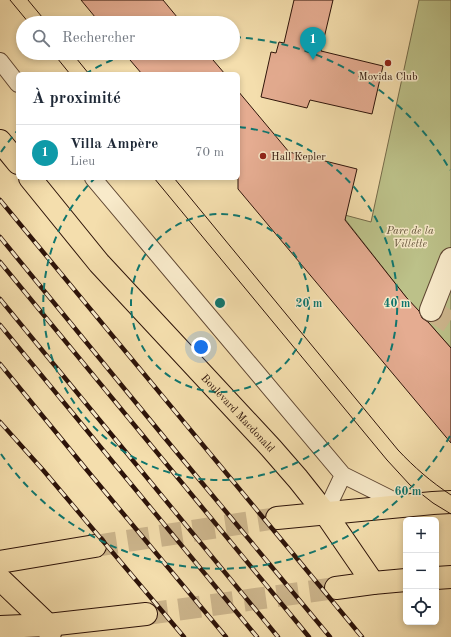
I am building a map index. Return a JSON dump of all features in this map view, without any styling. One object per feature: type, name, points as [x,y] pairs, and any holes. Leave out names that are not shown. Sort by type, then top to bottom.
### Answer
[{"type":"main road","points":[[0,142],[16,161]]},
{"type":"main road","name":"Boulevard Macdonald","points":[[32,180],[99,262],[298,479],[325,514],[373,582]]},
{"type":"main road","points":[[277,518],[451,502]]},
{"type":"main road","points":[[0,562],[95,546]]},
{"type":"main road","points":[[439,578],[451,577]]},
{"type":"main road","points":[[0,579],[49,631]]},
{"type":"main road","points":[[336,588],[373,582],[403,580]]},
{"type":"main road","points":[[0,627],[49,631],[146,614]]},
{"type":"street","points":[[431,310],[451,259]]},
{"type":"lane","points":[[0,61],[16,81]]},
{"type":"lane","points":[[95,180],[344,475],[405,506]]},
{"type":"lane","points":[[325,514],[344,475]]},
{"type":"green space","name":"Parc de la Villette","points":[[419,0],[451,0],[451,348],[406,297],[341,214],[371,222]]},
{"type":"building","points":[[81,0],[163,0],[176,16],[94,16]]},
{"type":"building","points":[[294,0],[333,0],[321,51],[383,66],[372,114],[310,100],[307,108],[261,97],[271,52],[276,53],[279,42],[284,43]]},
{"type":"building","points":[[130,60],[213,60],[223,72],[140,72]]},
{"type":"building","points":[[240,93],[289,152],[357,169],[345,220],[406,297],[419,311],[422,318],[428,322],[451,348],[451,443],[238,189],[238,180],[240,180]]},
{"type":"tunnel","points":[[431,310],[451,323]]},
{"type":"tunnel","points":[[95,546],[277,518]]},
{"type":"tunnel","points":[[146,614],[336,588]]},
{"type":"tram line","points":[[10,0],[23,16]]},
{"type":"tram line","points":[[28,0],[41,16]]},
{"type":"tram line","points":[[59,60],[68,72]]},
{"type":"tram line","points":[[78,60],[87,72]]},
{"type":"tram line","points":[[156,180],[387,460],[410,485],[433,503],[451,514]]},
{"type":"tram line","points":[[176,180],[398,450],[423,474],[451,495]]},
{"type":"railway","points":[[0,200],[362,637]]},
{"type":"railway","points":[[0,237],[330,637]]},
{"type":"railway","points":[[0,262],[309,637]]},
{"type":"railway","points":[[0,299],[278,637]]},
{"type":"railway","points":[[0,325],[257,637]]},
{"type":"railway","points":[[0,364],[226,637]]},
{"type":"railway","points":[[0,422],[43,470],[184,637]]},
{"type":"place","name":"Villa Ampère","points":[[313,60]]},
{"type":"place","name":"Movida Club","points":[[388,63]]},
{"type":"place","name":"Hall Kepler","points":[[263,156]]}]
